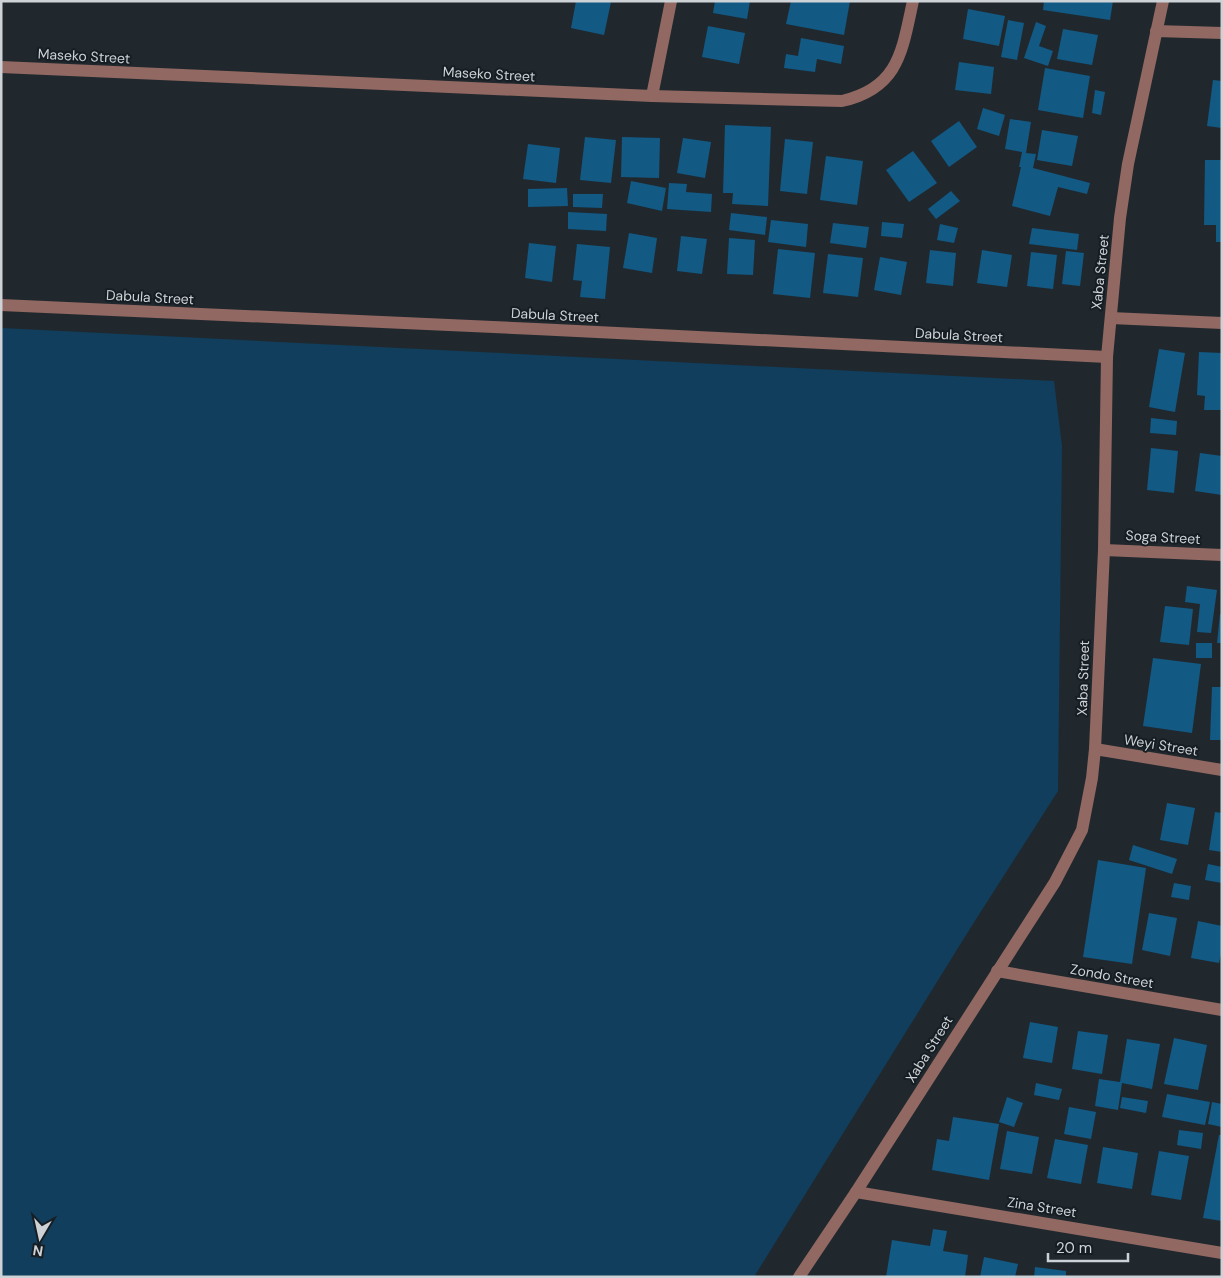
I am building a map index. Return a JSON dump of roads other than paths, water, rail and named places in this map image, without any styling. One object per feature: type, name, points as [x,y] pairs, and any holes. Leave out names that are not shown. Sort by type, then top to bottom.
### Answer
[{"type":"street","points":[[652,96],[671,1]]},
{"type":"street","name":"Maseko Street","points":[[1,67],[652,96],[842,101],[869,92],[892,71],[900,56],[913,1]]},
{"type":"street","name":"Xaba Street","points":[[799,1277],[856,1192],[1055,882],[1082,830],[1092,778],[1095,749],[1104,550],[1107,357],[1120,218],[1128,164],[1163,1]]},
{"type":"street","points":[[1156,31],[1222,33]]},
{"type":"street","name":"Dabula Street","points":[[1,305],[1107,357]]},
{"type":"street","points":[[1111,318],[1222,323]]},
{"type":"street","name":"Soga Street","points":[[1104,550],[1222,555]]},
{"type":"street","name":"Weyi Street","points":[[1095,749],[1222,770]]},
{"type":"street","name":"Zondo Street","points":[[997,971],[1222,1010]]},
{"type":"street","name":"Zina Street","points":[[856,1192],[1222,1252]]}]
